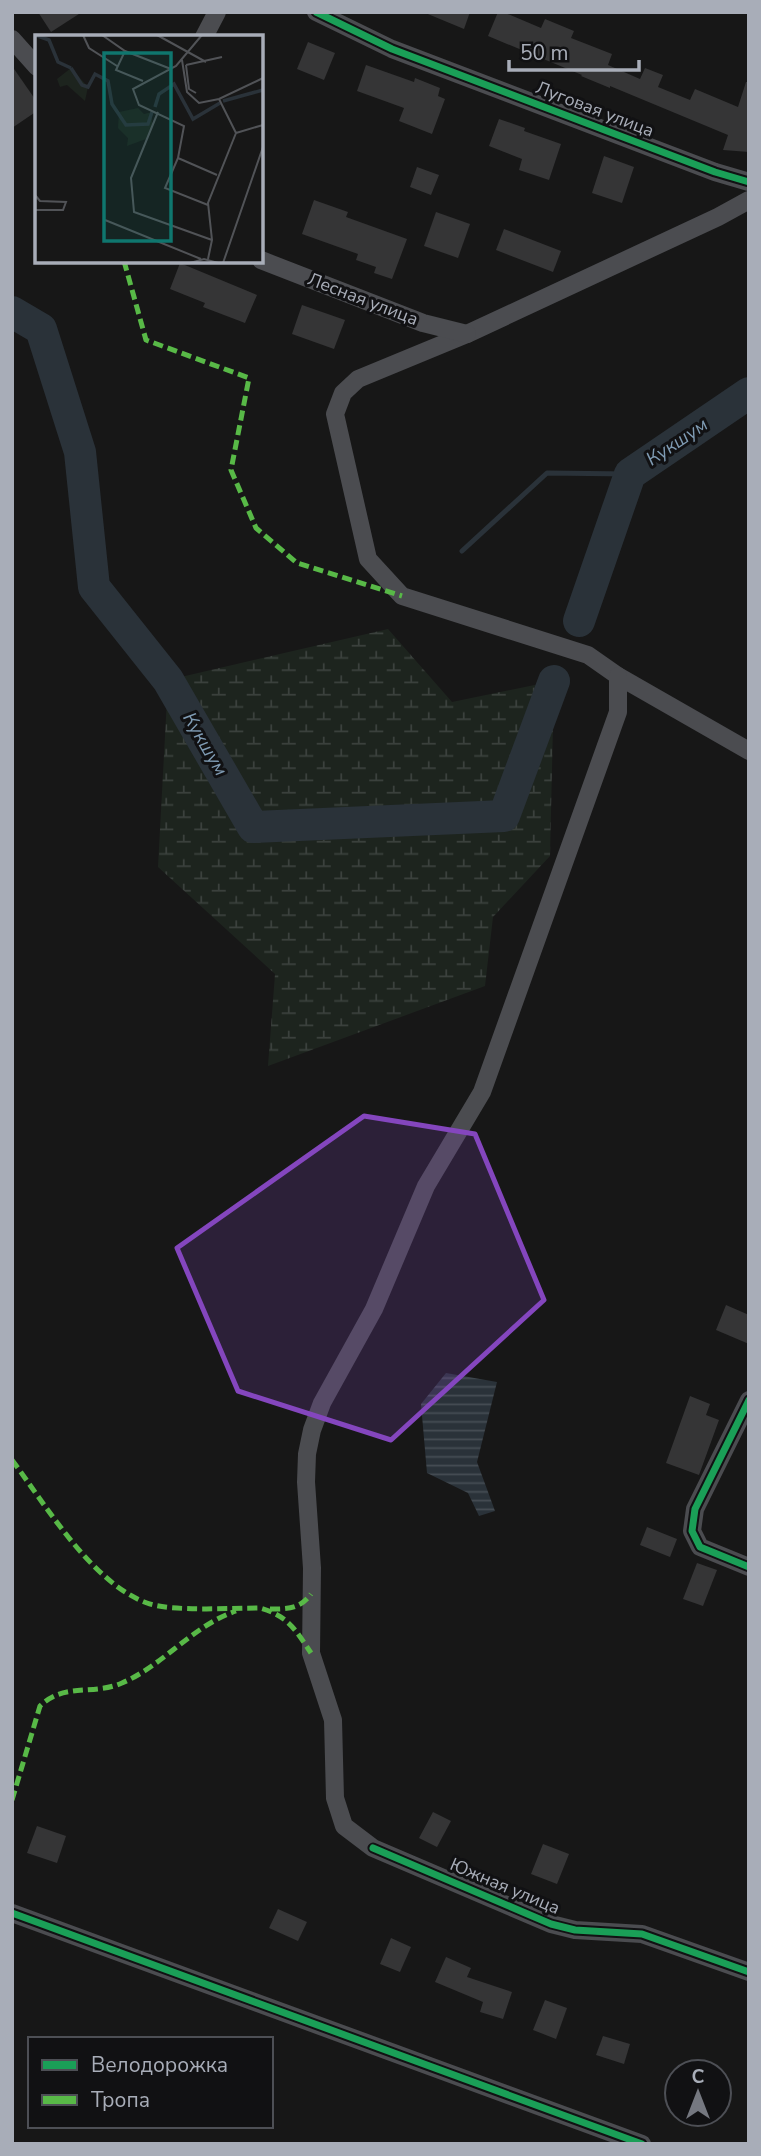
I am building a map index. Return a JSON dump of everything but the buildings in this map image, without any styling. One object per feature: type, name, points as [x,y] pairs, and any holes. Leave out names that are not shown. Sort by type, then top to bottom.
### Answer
[{"type":"street","points":[[205,35],[216,12]]},
{"type":"street","name":"Луговая улица","points":[[316,12],[392,49],[715,172],[749,182]]},
{"type":"street","points":[[12,39],[35,65]]},
{"type":"street","points":[[749,200],[467,334],[358,379],[343,393],[335,414],[368,559],[402,596],[588,655],[618,676],[749,751]]},
{"type":"street","name":"Лесная улица","points":[[262,260],[423,323],[467,334]]},
{"type":"street","name":"Южная улица","points":[[618,676],[618,712],[482,1092],[426,1186],[374,1309],[322,1403],[312,1430],[307,1454],[306,1482],[312,1568],[310,1653],[333,1720],[335,1798],[344,1826],[373,1848],[551,1924],[575,1930],[642,1934],[749,1972]]},
{"type":"street","points":[[749,1400],[695,1509],[692,1531],[700,1547],[749,1567]]},
{"type":"street","points":[[12,1913],[642,2144]]},
{"type":"highlighted area","points":[[364,1116],[475,1134],[544,1300],[391,1440],[238,1391],[177,1248]]},
{"type":"green space","points":[[388,629],[452,702],[554,681],[550,856],[493,917],[485,986],[268,1066],[275,974],[158,867],[168,680]]},
{"type":"shaded area","points":[[446,1373],[497,1382],[477,1462],[495,1511],[479,1516],[468,1493],[427,1473],[421,1404]]},
{"type":"waterway","name":"Кукшум","points":[[12,312],[41,329],[80,452],[94,587],[168,680],[253,827],[504,816],[554,681]]},
{"type":"waterway","name":"Кукшум","points":[[579,621],[630,474],[749,393]]},
{"type":"waterway","points":[[462,551],[547,473],[630,474]]},
{"type":"marked path","points":[[124,262],[146,340],[249,378],[231,470],[256,528],[297,563],[402,596]]},
{"type":"marked path","points":[[12,1460],[72,1542],[108,1579],[127,1593],[147,1603],[171,1608],[260,1608],[270,1611],[290,1624],[311,1653]]},
{"type":"marked path","points":[[270,1609],[293,1607],[311,1594]]},
{"type":"marked path","points":[[12,1800],[40,1706],[59,1694],[100,1689],[122,1683],[151,1666],[206,1626],[236,1611]]},
{"type":"cycle path","points":[[316,12],[392,49],[715,172],[749,182]]},
{"type":"cycle path","points":[[749,1400],[695,1509],[692,1531],[700,1547],[749,1567]]},
{"type":"cycle path","points":[[373,1848],[551,1924],[575,1930],[642,1934],[749,1972]]},
{"type":"cycle path","points":[[12,1913],[642,2144]]}]
